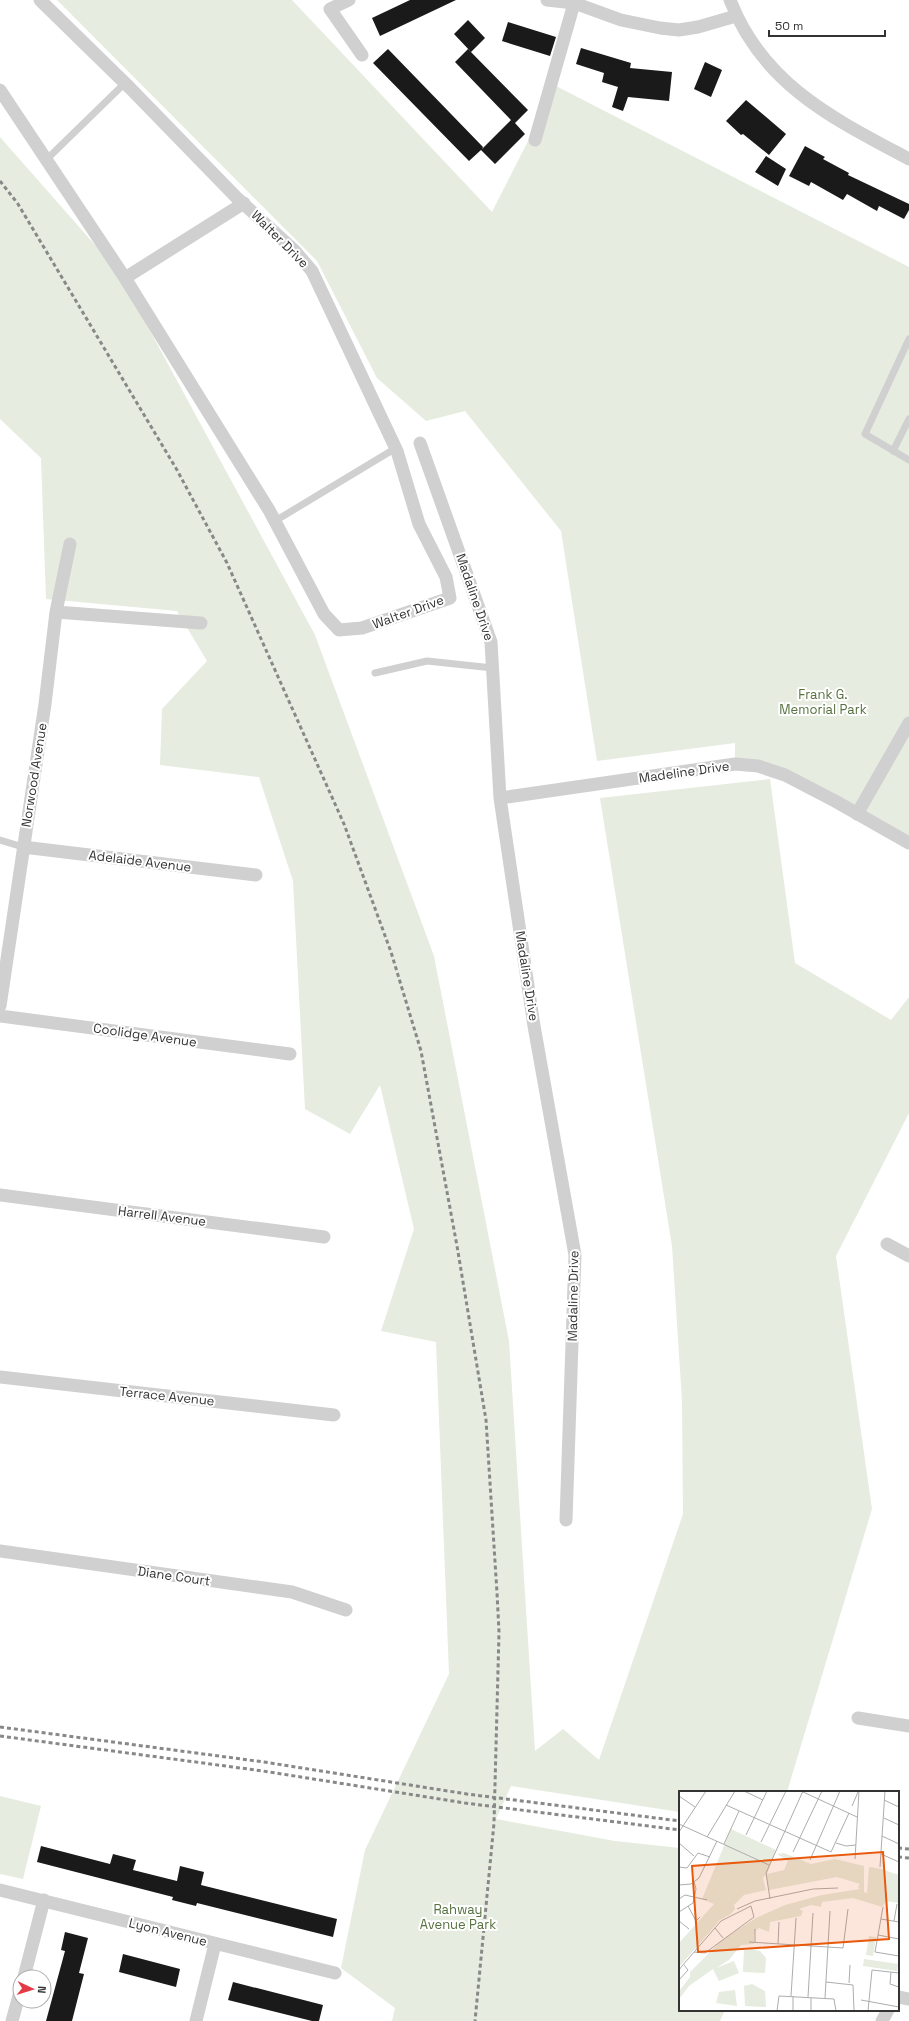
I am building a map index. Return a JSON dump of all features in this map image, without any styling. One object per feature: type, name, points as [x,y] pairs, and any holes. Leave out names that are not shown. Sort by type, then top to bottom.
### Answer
[{"type":"street","name":"Walter Drive","points":[[0,90],[125,278],[275,521],[324,614],[340,630],[362,628],[450,598],[446,577],[419,524],[396,448],[312,270],[294,250],[244,203],[40,0]]},
{"type":"street","points":[[349,0],[330,9],[362,55]]},
{"type":"street","points":[[547,0],[575,1],[621,20],[660,28],[679,30],[698,27],[736,16]]},
{"type":"street","points":[[730,0],[736,16],[752,43],[772,68],[814,106],[909,159]]},
{"type":"street","points":[[535,140],[575,1]]},
{"type":"street","points":[[125,278],[244,203]]},
{"type":"street","name":"Madaline Drive","points":[[420,443],[491,642],[500,798],[534,1026],[575,1255],[566,1520]]},
{"type":"street","name":"Norwood Avenue","points":[[0,1006],[45,704],[56,612],[70,544]]},
{"type":"street","points":[[56,612],[201,623]]},
{"type":"street","points":[[858,814],[909,723]]},
{"type":"street","name":"Madeline Drive","points":[[500,798],[735,764],[758,766],[784,775],[909,843]]},
{"type":"street","name":"Adelaide Avenue","points":[[23,847],[256,875]]},
{"type":"street","name":"Coolidge Avenue","points":[[0,1016],[290,1054]]},
{"type":"street","name":"Harrell Avenue","points":[[0,1195],[324,1237]]},
{"type":"street","points":[[887,1244],[909,1256]]},
{"type":"street","name":"Terrace Avenue","points":[[0,1377],[334,1415]]},
{"type":"street","name":"Diane Court","points":[[0,1551],[292,1592],[346,1610]]},
{"type":"street","points":[[858,1718],[909,1726]]},
{"type":"street","name":"Lyon Avenue","points":[[0,1890],[335,1973]]},
{"type":"street","points":[[26,1969],[44,1900]]},
{"type":"street","points":[[196,2021],[215,1944]]},
{"type":"street","points":[[899,1997],[909,1998]]},
{"type":"street","points":[[12,2021],[15,2009]]},
{"type":"street","points":[[882,2021],[887,2011]]},
{"type":"lane","points":[[47,159],[125,83]]},
{"type":"lane","points":[[909,338],[865,434],[909,460]]},
{"type":"lane","points":[[893,451],[909,419]]},
{"type":"lane","points":[[275,521],[396,448]]},
{"type":"lane","points":[[375,673],[427,661],[493,668]]},
{"type":"lane","points":[[0,840],[23,847]]},
{"type":"green space","name":"Frank G. Memorial Park","points":[[57,0],[292,0],[492,212],[556,86],[909,267],[909,837],[882,820],[857,814],[822,794],[735,764],[735,743],[597,761],[561,531],[465,411],[426,421],[377,378],[317,261]]},
{"type":"green space","name":"Rahway Avenue Park","points":[[0,137],[117,270],[315,635],[434,956],[509,1341],[535,1751],[563,1729],[599,1760],[683,1514],[682,1401],[672,1246],[600,798],[770,779],[795,963],[891,1020],[909,997],[909,1113],[836,1256],[872,1509],[787,1791],[679,1791],[679,1812],[511,1786],[496,1819],[615,1841],[679,1848],[679,2011],[725,2011],[720,2021],[392,2021],[395,2008],[341,1968],[365,1850],[449,1674],[436,1342],[381,1331],[414,1229],[380,1085],[350,1134],[305,1109],[293,881],[259,777],[160,765],[162,709],[207,661],[177,611],[46,599],[41,458],[0,419]]},
{"type":"green space","points":[[0,1796],[41,1806],[23,1879],[0,1874]]},
{"type":"building","points":[[410,0],[456,0],[380,36],[372,18]]},
{"type":"building","points":[[468,20],[485,38],[471,52],[454,34]]},
{"type":"building","points":[[508,22],[556,37],[550,56],[502,41]]},
{"type":"building","points":[[581,48],[631,63],[630,68],[672,72],[669,101],[628,97],[623,111],[612,107],[618,87],[602,82],[604,73],[576,64]]},
{"type":"building","points":[[388,49],[483,147],[482,149],[511,120],[455,62],[468,49],[528,110],[515,123],[525,134],[495,164],[481,150],[469,161],[373,63]]},
{"type":"building","points":[[705,62],[722,70],[711,97],[694,89]]},
{"type":"building","points":[[746,100],[786,134],[769,155],[743,134],[741,135],[726,121]]},
{"type":"building","points":[[805,146],[825,157],[823,159],[849,173],[848,175],[909,204],[909,210],[904,219],[879,206],[877,211],[847,194],[843,200],[811,182],[809,186],[789,176]]},
{"type":"building","points":[[766,156],[786,169],[778,186],[755,172]]},
{"type":"building","points":[[41,1846],[110,1864],[113,1854],[136,1860],[133,1870],[177,1881],[180,1866],[204,1872],[201,1885],[337,1919],[333,1937],[197,1903],[196,1906],[172,1900],[173,1897],[37,1862]]},
{"type":"building","points":[[65,1932],[88,1938],[79,1973],[84,1974],[72,2021],[46,2021],[49,2009],[52,2009],[52,1999],[65,1951],[61,1950]]},
{"type":"building","points":[[123,1954],[180,1969],[176,1987],[119,1972]]},
{"type":"building","points":[[233,1982],[323,2005],[319,2021],[312,2021],[228,2000]]},
{"type":"railway","points":[[0,181],[18,204],[177,470],[227,563],[344,824],[391,952],[421,1051],[457,1246],[486,1420],[497,1593],[499,1632],[494,1823],[475,2021]]},
{"type":"railway","points":[[0,1727],[264,1762],[467,1794],[679,1821]]},
{"type":"railway","points":[[0,1736],[263,1771],[465,1803],[679,1830]]},
{"type":"railway","points":[[899,1848],[909,1849]]},
{"type":"railway","points":[[899,1857],[909,1858]]}]
